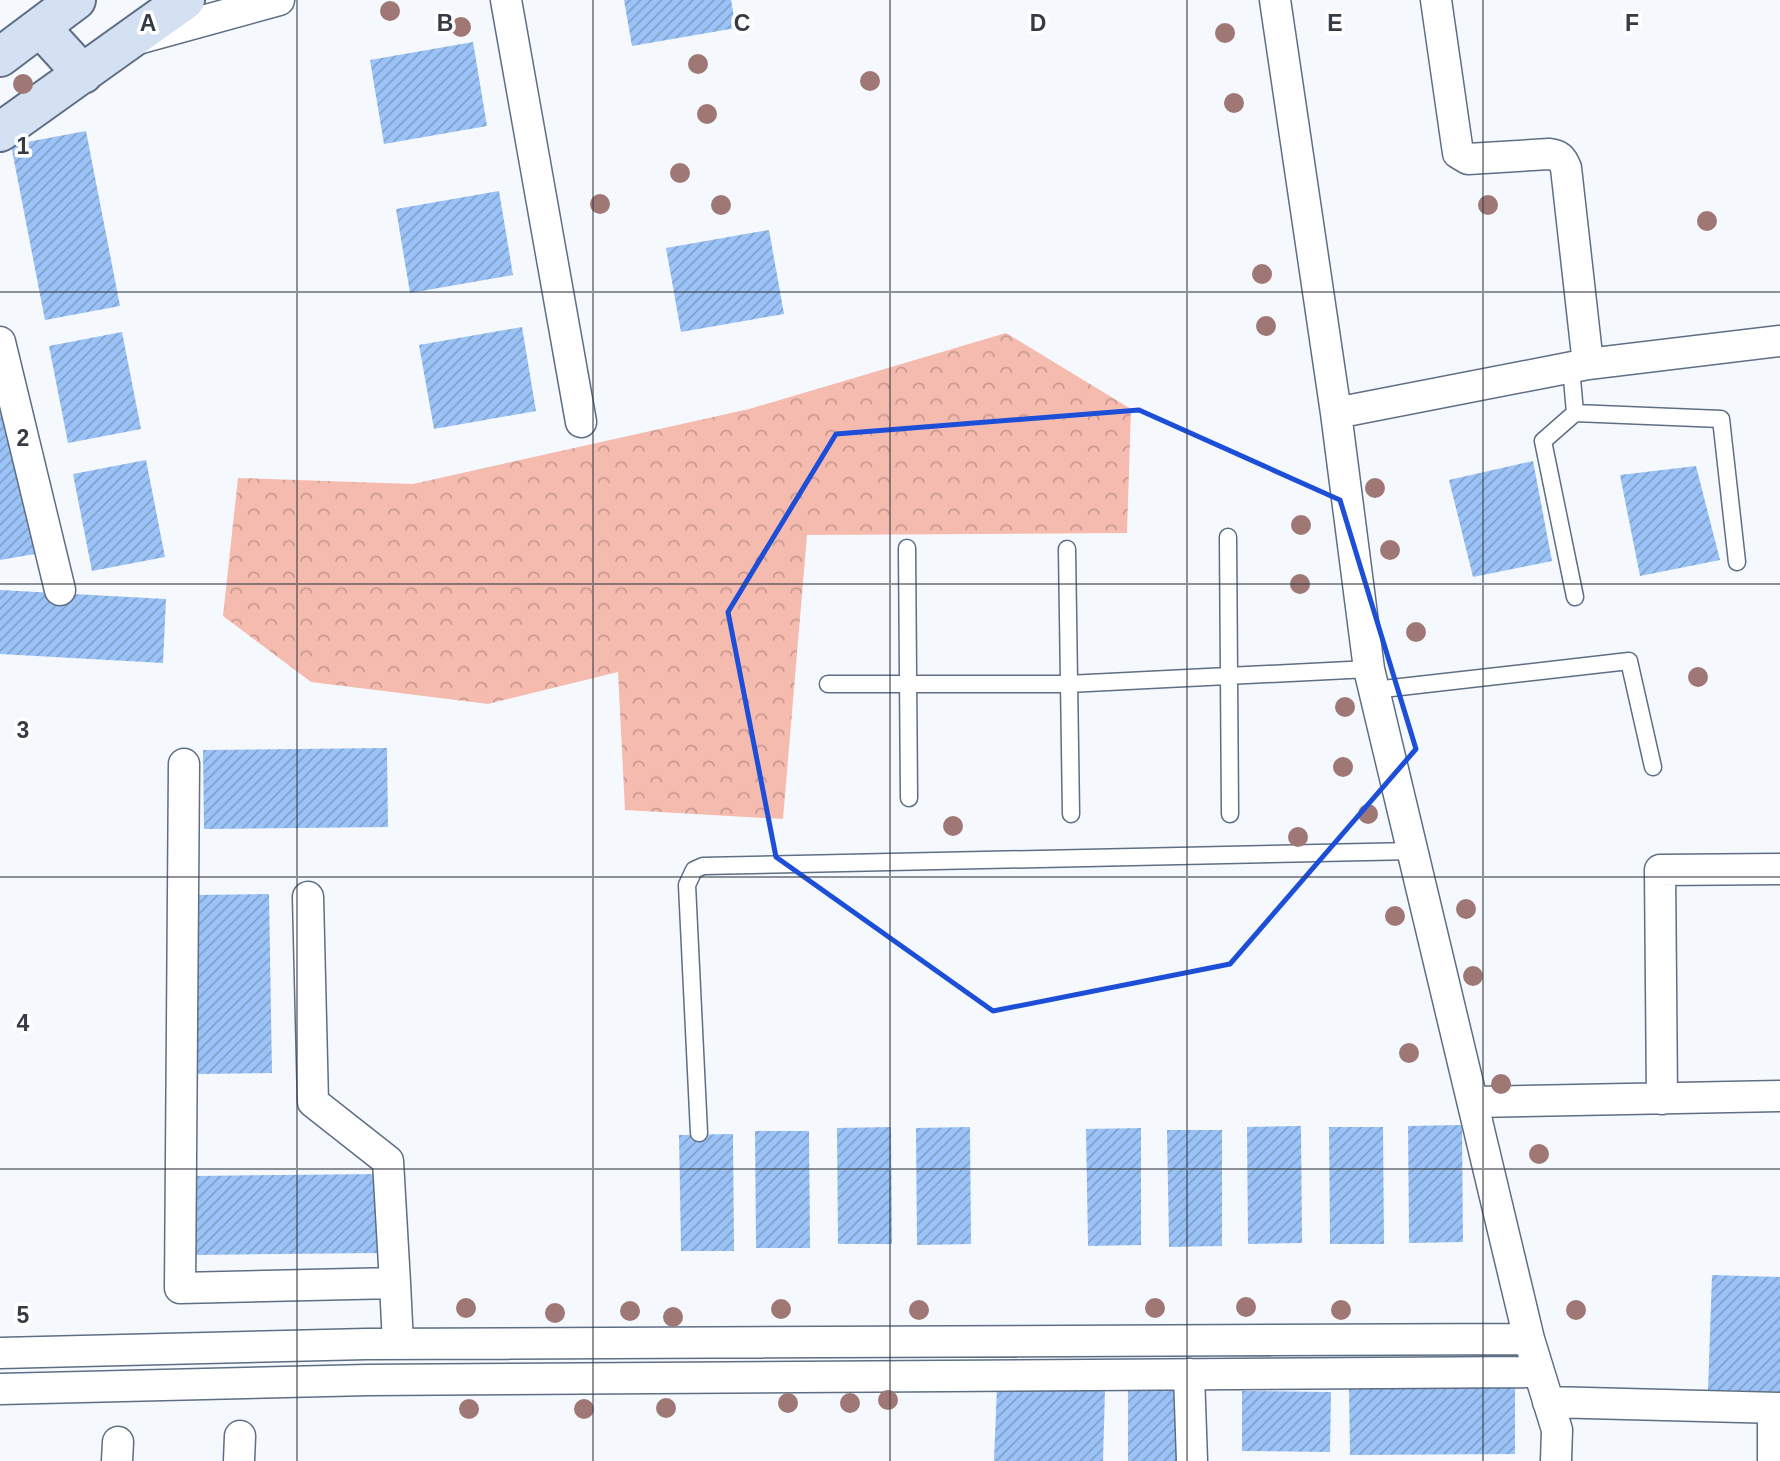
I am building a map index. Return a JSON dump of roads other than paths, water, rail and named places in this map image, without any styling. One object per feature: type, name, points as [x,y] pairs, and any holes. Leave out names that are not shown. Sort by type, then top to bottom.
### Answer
[{"type":"street","points":[[0,57],[76,0]]},
{"type":"street","points":[[0,132],[185,0]]},
{"type":"street","points":[[126,42],[279,0]]},
{"type":"street","points":[[506,0],[581,422]]},
{"type":"street","points":[[1275,0],[1336,413],[1371,680],[1529,1339],[1557,1430],[1556,1461]]},
{"type":"street","points":[[1436,0],[1458,153],[1468,159],[1549,153],[1562,159],[1566,168],[1579,366]]},
{"type":"street","points":[[40,27],[83,74]]},
{"type":"street","points":[[1336,413],[1579,366],[1780,341]]},
{"type":"street","points":[[0,342],[60,590]]},
{"type":"street","points":[[184,764],[180,1288],[395,1283]]},
{"type":"street","points":[[1662,1098],[1660,870],[1780,869]]},
{"type":"street","points":[[308,897],[313,1102],[388,1161],[398,1344]]},
{"type":"street","points":[[1474,1102],[1780,1096]]},
{"type":"street","points":[[0,1353],[398,1344],[1529,1339]]},
{"type":"street","points":[[0,1389],[368,1380],[1539,1372]]},
{"type":"street","points":[[1189,1374],[1192,1461]]},
{"type":"street","points":[[1548,1402],[1777,1408],[1773,1461]]},
{"type":"lane","points":[[1575,597],[1543,441],[1575,412],[1579,366]]},
{"type":"lane","points":[[1575,412],[1721,419],[1737,562]]},
{"type":"lane","points":[[1228,537],[1230,814]]},
{"type":"lane","points":[[907,548],[909,798]]},
{"type":"lane","points":[[1067,549],[1072,814]]},
{"type":"lane","points":[[828,684],[1068,684],[1231,676],[1371,680],[1629,661],[1653,767]]},
{"type":"lane","points":[[699,1133],[687,885],[694,870],[703,866],[1414,851]]}]
